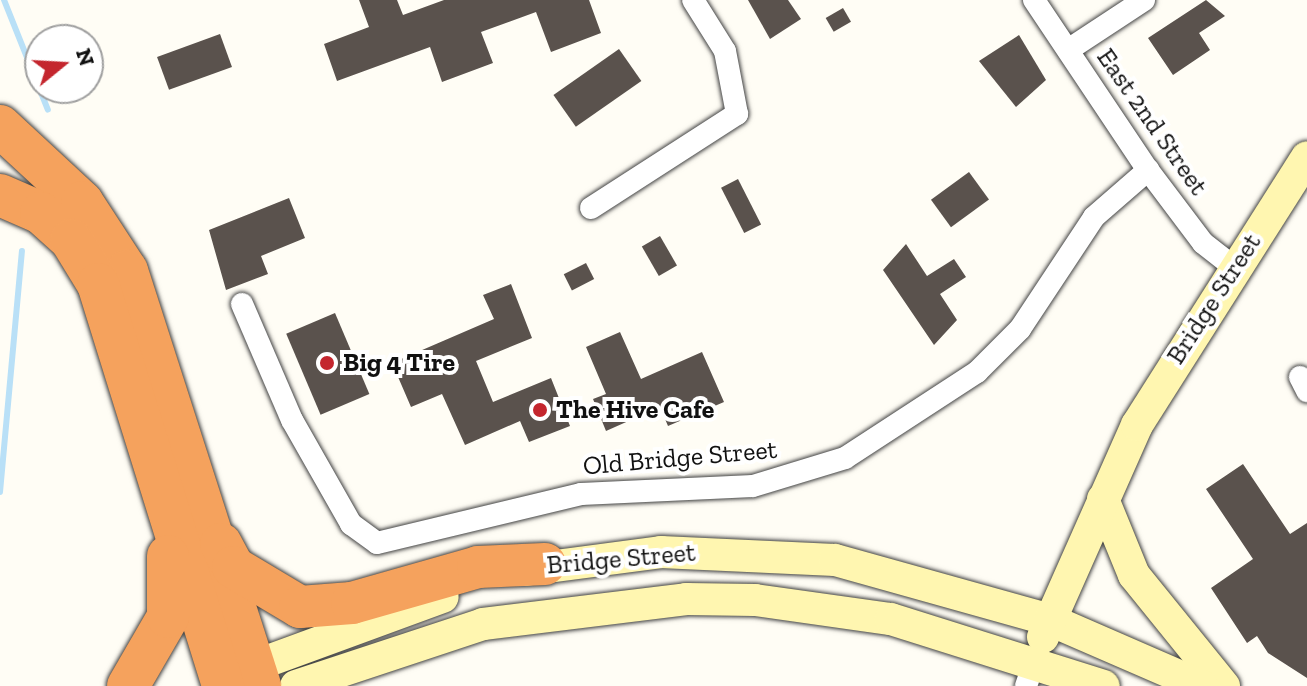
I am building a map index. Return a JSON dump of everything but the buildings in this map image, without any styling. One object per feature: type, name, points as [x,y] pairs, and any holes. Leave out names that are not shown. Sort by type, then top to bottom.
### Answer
[{"type":"highway","points":[[0,126],[82,202],[127,271],[182,502],[232,680]]},
{"type":"highway","points":[[0,195],[41,213],[71,240],[98,284],[182,502],[233,567],[300,607],[352,603],[478,567],[545,564]]},
{"type":"highway","points":[[128,686],[168,617],[182,502]]},
{"type":"main road","name":"Bridge Street","points":[[296,686],[483,624],[686,599],[755,600],[891,619],[1030,674],[1050,620],[1137,425],[1234,267],[1307,157]]},
{"type":"main road","points":[[1103,499],[1134,575],[1224,686]]},
{"type":"main road","name":"Bridge Street","points":[[232,680],[545,564],[731,551],[835,560],[1050,620]]},
{"type":"main road","points":[[1050,620],[1202,686]]},
{"type":"main road","points":[[1030,674],[1104,686]]},
{"type":"street","points":[[591,208],[721,130],[737,114],[738,94],[725,51],[693,0]]},
{"type":"street","name":"East 2nd Street","points":[[1034,0],[1148,170],[1203,243],[1234,267]]},
{"type":"street","points":[[1068,50],[1144,0]]},
{"type":"street","name":"Old Bridge Street","points":[[242,304],[292,420],[351,524],[377,543],[581,494],[753,486],[845,458],[977,372],[1020,329],[1094,217],[1148,170]]},
{"type":"waterway","points":[[4,0],[48,110]]},
{"type":"waterway","points":[[0,492],[22,251]]},
{"type":"place","name":"Big 4 Tire","points":[[327,363]]},
{"type":"place","name":"The Hive Cafe","points":[[540,410]]}]
